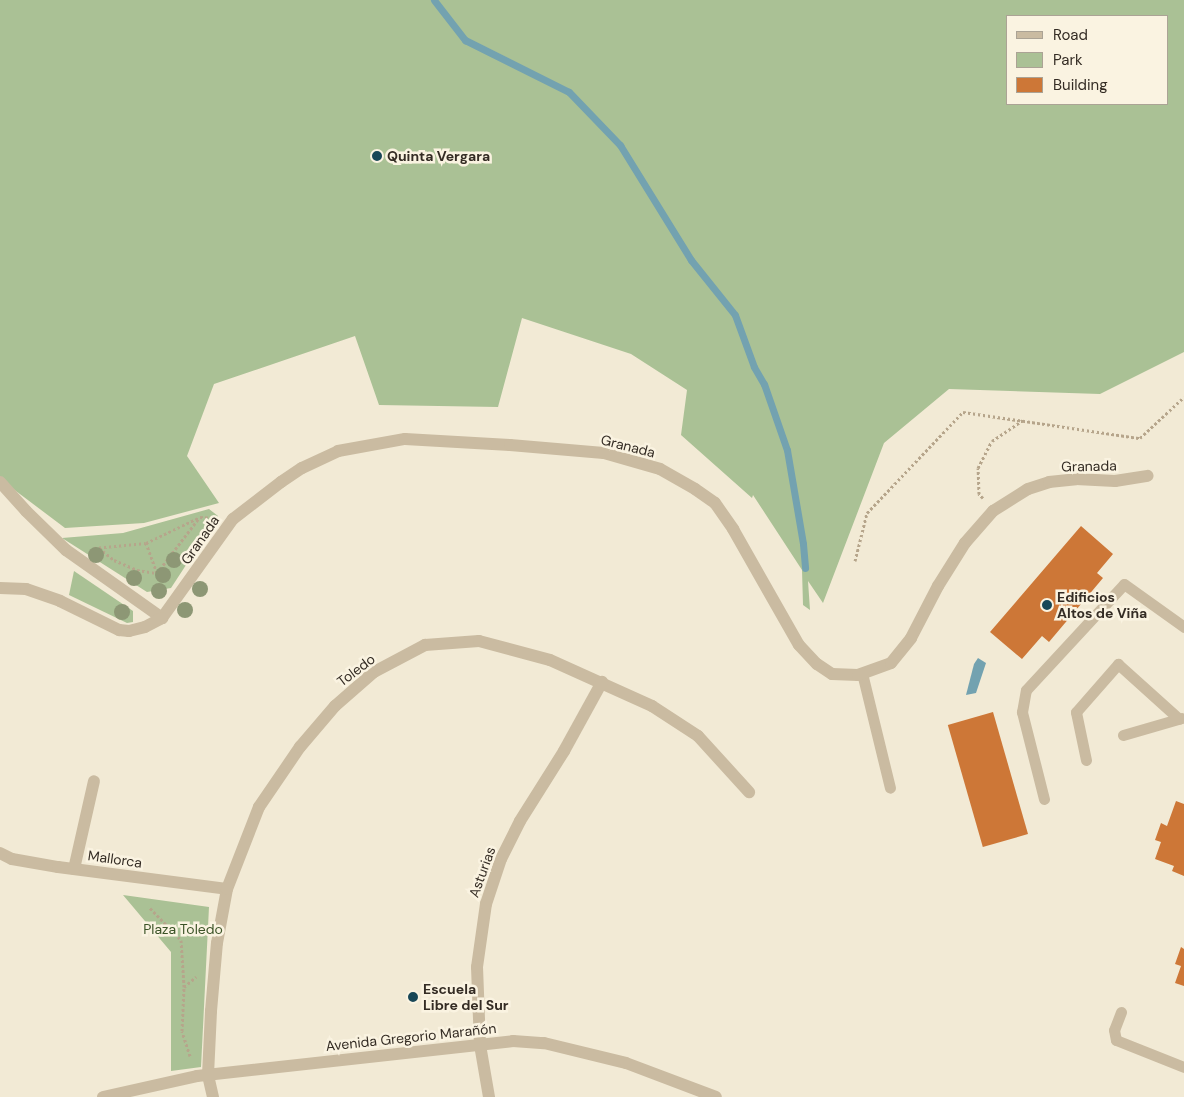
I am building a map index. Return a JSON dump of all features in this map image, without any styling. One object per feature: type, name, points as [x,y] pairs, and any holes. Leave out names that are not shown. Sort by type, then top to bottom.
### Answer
[{"type":"street","name":"Granada","points":[[162,618],[232,519],[302,468],[338,451],[405,439],[510,444],[604,453],[660,470],[695,488],[715,503],[733,529],[800,645],[817,664],[832,674],[862,673],[891,663],[911,638],[938,586],[965,543],[993,511],[1028,489],[1049,482],[1076,479],[1115,481],[1148,476]]},
{"type":"street","points":[[0,482],[26,511],[66,550],[162,618],[145,627],[129,631],[119,630],[60,601],[26,589],[0,588]]},
{"type":"street","name":"Toledo","points":[[202,1075],[227,889],[259,807],[300,747],[335,706],[374,672],[426,645],[479,641],[550,660],[602,682],[652,706],[698,736],[749,792]]},
{"type":"street","name":"Asturias","points":[[489,1097],[480,1045],[478,967],[486,904],[501,859],[520,821],[564,751],[602,682]]},
{"type":"street","points":[[74,869],[94,781]]},
{"type":"street","name":"Mallorca","points":[[0,853],[12,859],[74,869],[227,889]]},
{"type":"street","name":"Avenida Gregorio Marañón","points":[[103,1097],[202,1075],[513,1041],[544,1043],[626,1063],[716,1097]]},
{"type":"street","points":[[202,1075],[213,1097]]},
{"type":"lane","points":[[1044,799],[1022,712],[1026,690],[1124,584],[1184,627]]},
{"type":"lane","points":[[1086,760],[1076,712],[1118,664],[1181,719]]},
{"type":"lane","points":[[862,673],[890,788]]},
{"type":"lane","points":[[1124,735],[1181,719]]},
{"type":"lane","points":[[1122,1012],[1114,1030],[1116,1040],[1184,1067]]},
{"type":"path","points":[[855,561],[867,513],[963,412],[1140,438],[1184,397]]},
{"type":"path","points":[[993,511],[979,494],[978,468],[992,441],[1023,420]]},
{"type":"path","points":[[66,550],[146,543],[200,516],[232,519]]},
{"type":"path","points":[[157,573],[200,516]]},
{"type":"path","points":[[146,543],[157,573]]},
{"type":"path","points":[[98,547],[114,560],[137,570],[157,573]]},
{"type":"path","points":[[150,908],[180,940],[184,987],[182,1031],[202,1075]]},
{"type":"path","points":[[184,987],[216,960]]},
{"type":"green space","name":"Quinta Vergara","points":[[0,0],[1184,0],[1184,352],[1100,394],[949,389],[884,443],[823,603],[808,581],[810,610],[803,605],[802,570],[753,495],[752,498],[681,435],[687,390],[631,354],[522,318],[498,407],[379,405],[355,336],[214,384],[187,456],[219,503],[144,523],[65,528],[0,479]]},
{"type":"green space","points":[[209,509],[218,516],[171,588],[147,592],[62,538],[123,533]]},
{"type":"green space","points":[[74,571],[133,611],[133,622],[127,623],[69,595]]},
{"type":"green space","name":"Plaza Toledo","points":[[123,895],[209,907],[201,1067],[171,1071],[171,952]]},
{"type":"water","points":[[978,658],[986,663],[976,693],[966,695],[974,664]]},
{"type":"building","name":"Edificios Altos de Viña","points":[[1081,526],[1113,554],[1097,573],[1103,578],[1049,642],[1042,636],[1022,659],[990,632]]},
{"type":"building","points":[[993,712],[1028,834],[983,847],[948,725]]},
{"type":"building","points":[[1176,801],[1184,804],[1184,876],[1172,871],[1174,866],[1155,859],[1161,842],[1155,840],[1161,823],[1167,826]]},
{"type":"building","points":[[1181,947],[1184,949],[1184,986],[1175,983],[1181,966],[1175,964]]},
{"type":"waterway","points":[[434,0],[465,40],[569,92],[620,145],[691,260],[735,315],[754,367],[764,384],[787,450],[803,544],[805,568]]},
{"type":"place","name":"Quinta Vergara","points":[[377,156]]},
{"type":"place","name":"Edificios Altos de Viña","points":[[1047,605]]},
{"type":"place","name":"Escuela Libre del Sur","points":[[413,997]]}]
